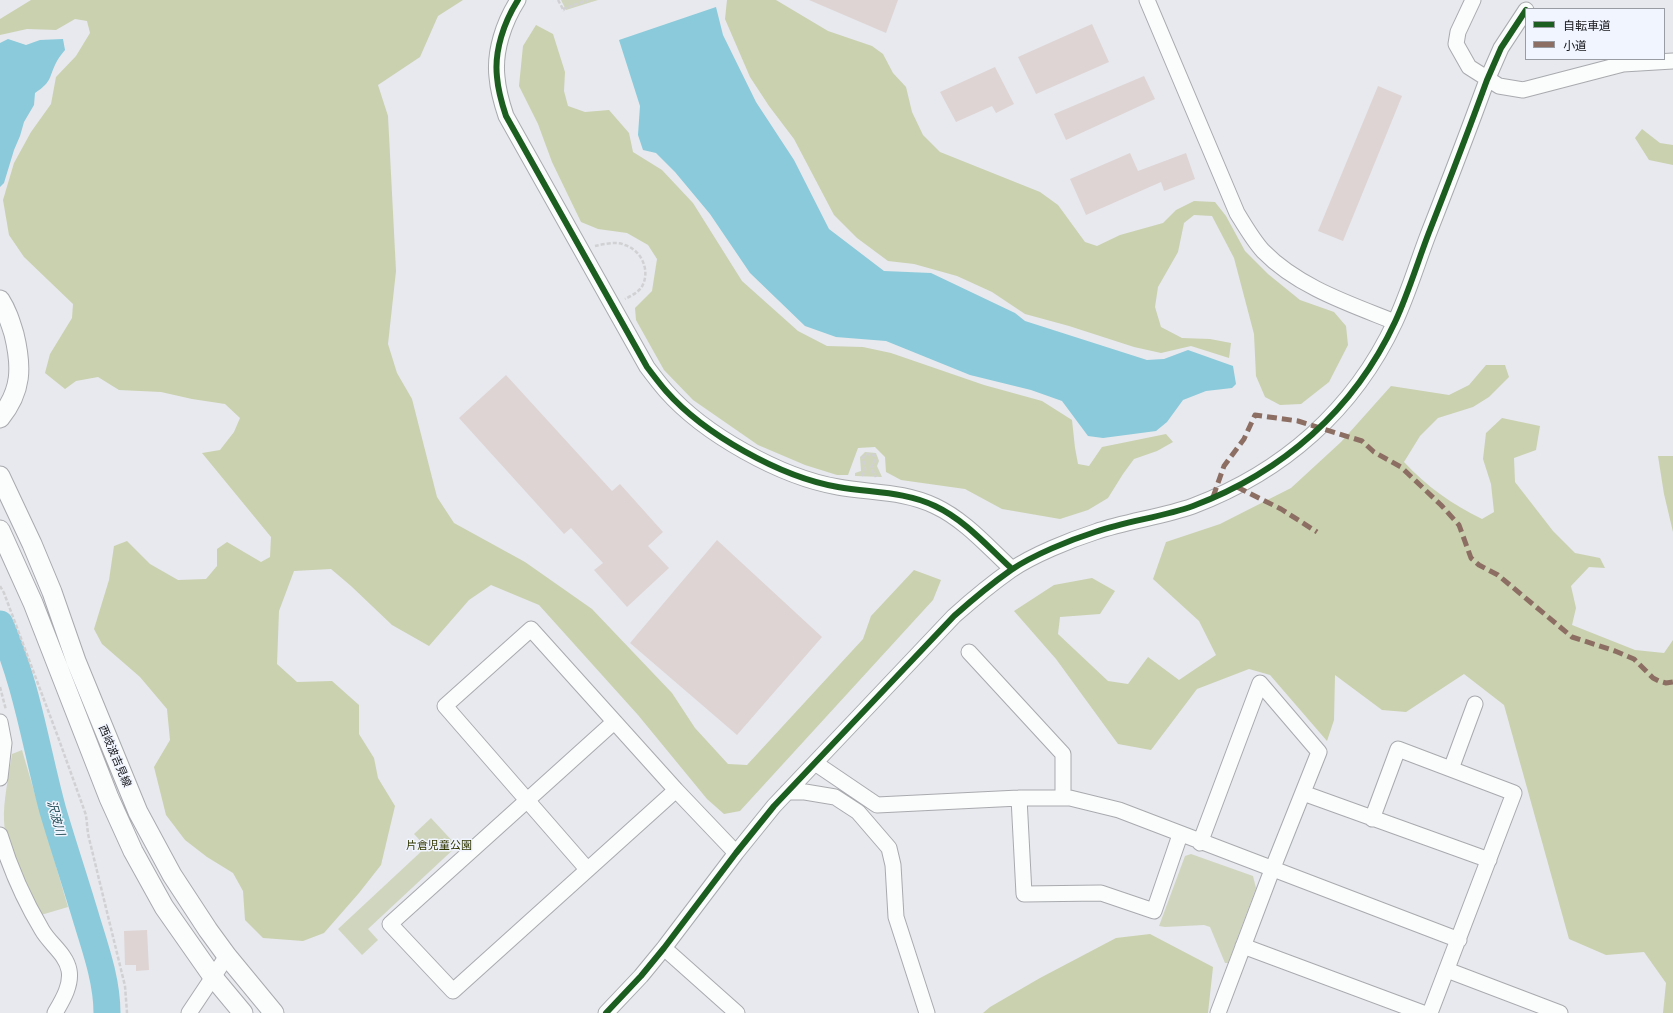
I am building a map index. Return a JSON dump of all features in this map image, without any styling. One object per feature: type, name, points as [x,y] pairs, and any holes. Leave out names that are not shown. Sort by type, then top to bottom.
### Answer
[{"type":"main road","points":[[0,300],[7,311],[17,346],[20,364],[19,379],[15,393],[8,408],[0,418]]},
{"type":"main road","points":[[0,320],[17,346]]},
{"type":"main road","name":"西岐波吉見線","points":[[0,476],[35,551],[52,592],[76,661],[138,812],[172,875],[208,930],[227,956],[274,1013]]},
{"type":"main road","name":"西岐波吉見線","points":[[0,530],[33,603],[95,763],[133,851],[164,907],[213,977],[243,1013]]},
{"type":"street","points":[[518,0],[510,12],[502,31],[498,56],[497,76],[506,116],[647,366],[665,390],[701,423],[721,437],[786,472],[826,484],[902,495],[918,499],[939,508],[950,514],[966,527],[1012,569]]},
{"type":"street","points":[[1147,0],[1237,213],[1248,231],[1263,250],[1297,278],[1339,300],[1395,322]]},
{"type":"street","points":[[1473,0],[1458,32],[1456,44],[1469,67],[1487,80],[1499,86],[1523,90],[1623,64],[1673,61]]},
{"type":"street","points":[[1529,8],[1535,0]]},
{"type":"street","points":[[606,1013],[641,976],[664,948],[736,853],[787,792],[954,616],[979,594],[1012,569],[1058,546],[1097,531],[1187,508],[1225,492],[1269,468],[1291,453],[1315,432],[1347,400],[1364,378],[1395,322],[1487,80],[1501,48],[1525,13]]},
{"type":"street","points":[[587,869],[445,706],[531,629],[676,790],[736,853]]},
{"type":"street","points":[[969,652],[1063,754],[1062,798]]},
{"type":"street","points":[[1200,843],[1260,683],[1319,752],[1272,870],[1218,1013]]},
{"type":"street","points":[[1451,769],[1475,704]]},
{"type":"street","points":[[614,722],[390,924],[453,991],[676,790]]},
{"type":"street","points":[[0,723],[4,743],[0,778]]},
{"type":"street","points":[[1372,819],[1398,749],[1514,793],[1430,1013]]},
{"type":"street","points":[[815,763],[877,805],[1019,798],[1070,798],[1119,810],[1200,843],[1458,940]]},
{"type":"street","points":[[787,792],[805,792],[835,797],[858,812],[888,848],[893,865],[896,917],[927,1013]]},
{"type":"street","points":[[1303,793],[1489,860]]},
{"type":"street","points":[[1019,798],[1024,894],[1101,893],[1154,911],[1180,835]]},
{"type":"street","points":[[0,835],[10,868],[36,919],[43,931],[67,961],[70,972],[69,984],[55,1013]]},
{"type":"street","points":[[1243,946],[1423,1013]]},
{"type":"street","points":[[664,948],[737,1013]]},
{"type":"street","points":[[189,1013],[227,956]]},
{"type":"street","points":[[1447,970],[1560,1013]]},
{"type":"path","points":[[558,0],[563,10],[588,0]]},
{"type":"path","points":[[591,248],[606,244],[625,244],[639,254],[644,262],[644,282],[640,290],[622,301]]},
{"type":"path","points":[[859,480],[865,470],[863,457],[864,455],[871,454],[874,455],[875,458],[871,468],[872,472],[880,481]]},
{"type":"path","points":[[0,586],[4,593],[86,815],[88,834],[125,986],[127,1013]]},
{"type":"green space","points":[[31,0],[463,0],[438,16],[420,57],[378,85],[388,116],[396,271],[388,344],[397,373],[412,399],[437,497],[454,523],[525,562],[592,609],[672,693],[695,728],[728,764],[747,765],[863,639],[871,616],[914,570],[941,580],[933,600],[740,811],[724,814],[707,799],[638,715],[539,605],[491,585],[469,600],[429,646],[392,625],[331,569],[294,571],[279,611],[277,664],[297,682],[332,681],[359,705],[359,734],[374,758],[378,778],[395,806],[381,865],[324,933],[303,941],[263,938],[245,920],[243,891],[233,873],[207,857],[185,840],[166,815],[154,767],[170,740],[167,709],[140,677],[102,644],[94,629],[109,580],[114,546],[127,541],[150,564],[178,580],[206,579],[217,566],[217,549],[227,542],[261,562],[270,557],[271,537],[202,453],[220,450],[234,432],[240,418],[225,404],[161,392],[119,390],[98,377],[76,381],[65,389],[45,373],[50,354],[72,318],[73,304],[24,257],[9,235],[3,200],[14,163],[31,132],[51,104],[56,77],[76,56],[90,33],[87,21],[75,19],[56,30],[27,29],[0,35],[0,19]]},
{"type":"green space","points":[[561,0],[598,0],[566,10]]},
{"type":"green space","points":[[727,0],[776,0],[828,31],[872,46],[883,54],[893,73],[906,87],[912,112],[923,135],[940,152],[1040,192],[1058,205],[1085,242],[1097,246],[1120,235],[1163,223],[1176,210],[1194,201],[1215,202],[1226,216],[1245,251],[1268,274],[1300,300],[1334,312],[1346,326],[1348,345],[1329,382],[1301,404],[1280,405],[1265,397],[1256,376],[1254,334],[1234,258],[1212,216],[1194,215],[1184,223],[1178,252],[1158,287],[1155,307],[1161,327],[1182,338],[1210,339],[1231,343],[1229,358],[1191,346],[1161,353],[1134,347],[1069,326],[1025,314],[992,292],[957,276],[914,264],[888,261],[857,238],[834,215],[794,139],[769,106],[750,77],[725,19]]},
{"type":"green space","points":[[536,25],[553,34],[565,72],[564,91],[568,106],[585,112],[609,110],[629,133],[633,152],[662,170],[693,203],[742,281],[798,331],[827,346],[863,347],[891,353],[984,385],[1042,401],[1072,420],[1078,464],[1089,466],[1102,447],[1166,434],[1173,442],[1157,451],[1134,459],[1108,498],[1088,510],[1060,519],[1002,509],[965,489],[901,480],[886,472],[885,457],[875,447],[858,448],[848,475],[837,475],[805,465],[758,445],[693,400],[664,370],[636,320],[635,308],[652,291],[657,259],[648,245],[627,233],[598,229],[581,222],[552,162],[538,124],[519,86],[523,46]]},
{"type":"green space","points":[[1642,129],[1660,143],[1673,145],[1673,165],[1649,160],[1635,138]]},
{"type":"green space","points":[[1486,365],[1505,365],[1509,377],[1489,397],[1473,407],[1438,418],[1420,436],[1404,462],[1421,479],[1440,494],[1461,508],[1482,519],[1494,512],[1491,484],[1483,459],[1486,433],[1502,418],[1540,426],[1536,450],[1514,458],[1515,482],[1553,531],[1575,553],[1600,558],[1605,568],[1589,567],[1571,586],[1576,608],[1572,625],[1635,650],[1664,653],[1673,640],[1673,1013],[1663,1013],[1666,983],[1644,952],[1606,955],[1569,939],[1504,705],[1464,674],[1406,712],[1382,710],[1335,675],[1334,720],[1327,741],[1270,675],[1249,669],[1197,689],[1151,750],[1118,744],[1056,659],[1014,611],[1054,585],[1092,578],[1115,591],[1100,614],[1060,617],[1058,634],[1108,681],[1128,684],[1148,657],[1179,680],[1216,655],[1199,621],[1153,579],[1166,542],[1220,524],[1291,488],[1341,442],[1391,386],[1449,395],[1469,385]]},
{"type":"green space","points":[[865,452],[876,453],[879,461],[877,466],[882,477],[855,476],[855,473],[861,471],[860,457]]},
{"type":"green space","points":[[1658,456],[1673,456],[1673,532],[1664,494]]},
{"type":"green space","points":[[22,750],[68,907],[41,915],[12,857],[5,832],[5,797],[12,754]]},
{"type":"green space","name":"片倉児童公園","points":[[431,818],[457,846],[368,929],[378,940],[362,955],[338,929],[426,847],[414,834]]},
{"type":"green space","points":[[1191,854],[1253,876],[1256,888],[1228,963],[1225,963],[1210,927],[1204,925],[1159,926],[1185,856]]},
{"type":"green space","points":[[1150,934],[1213,967],[1208,1013],[983,1013],[990,1007],[1040,978],[1116,938]]},
{"type":"water","points":[[716,7],[723,35],[756,102],[794,160],[829,229],[884,271],[931,273],[1015,313],[1025,321],[1147,360],[1164,359],[1188,350],[1233,366],[1236,384],[1232,388],[1206,391],[1183,400],[1167,422],[1156,431],[1103,438],[1088,436],[1062,401],[1031,390],[970,375],[886,341],[836,337],[805,326],[750,273],[710,214],[675,172],[656,153],[643,150],[638,135],[640,106],[619,40]]},
{"type":"water","points":[[8,39],[26,45],[40,40],[63,39],[65,50],[57,61],[45,85],[35,93],[34,105],[24,122],[4,183],[0,187],[0,43]]},
{"type":"building","points":[[809,0],[898,0],[886,33]]},
{"type":"building","points":[[1092,24],[1109,62],[1036,94],[1018,57]]},
{"type":"building","points":[[995,67],[1014,104],[996,113],[992,106],[956,122],[940,92]]},
{"type":"building","points":[[1144,76],[1155,99],[1066,140],[1054,114]]},
{"type":"building","points":[[1378,86],[1402,96],[1343,241],[1318,231]]},
{"type":"building","points":[[1130,153],[1138,171],[1186,153],[1195,179],[1164,191],[1161,182],[1086,215],[1070,179]]},
{"type":"building","points":[[506,375],[612,491],[620,484],[663,532],[648,546],[669,568],[627,607],[594,570],[603,563],[571,528],[564,534],[459,418]]},
{"type":"building","points":[[717,540],[822,637],[737,735],[630,643]]},
{"type":"building","points":[[147,930],[149,970],[136,971],[136,965],[125,965],[124,931]]},
{"type":"waterway","name":"沢波川","points":[[0,624],[17,669],[53,811],[97,955],[107,1001],[107,1013]]},
{"type":"marked path","points":[[1213,497],[1224,466],[1244,439],[1255,415],[1298,421],[1362,441],[1374,452],[1401,467],[1441,505],[1459,525],[1471,558],[1479,565],[1498,575],[1572,637],[1634,659],[1653,678],[1666,683],[1673,682]]},
{"type":"marked path","points":[[1237,487],[1281,509],[1317,532]]},
{"type":"cycle path","points":[[518,0],[504,27],[497,57],[496,67],[498,87],[506,116],[647,367],[666,391],[701,423],[722,438],[768,464],[816,482],[850,489],[899,495],[923,501],[935,506],[966,526],[1012,569]]},
{"type":"cycle path","points":[[606,1013],[641,976],[664,948],[736,853],[774,806],[954,616],[982,592],[1020,564],[1041,553],[1085,535],[1107,528],[1181,510],[1226,492],[1257,475],[1286,456],[1337,410],[1359,383],[1378,354],[1395,322],[1487,80],[1501,48],[1525,12]]}]
